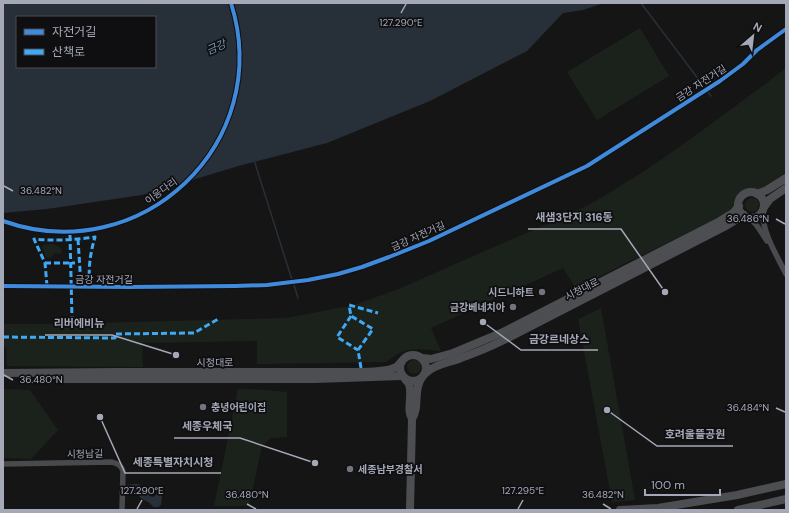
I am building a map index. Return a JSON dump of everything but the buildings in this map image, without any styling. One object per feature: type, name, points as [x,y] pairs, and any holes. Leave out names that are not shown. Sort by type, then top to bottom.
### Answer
[{"type":"street","points":[[757,194],[767,190],[786,178]]},
{"type":"street","points":[[746,216],[752,218],[756,217],[760,214],[770,199],[786,188]]},
{"type":"street","points":[[772,245],[766,239],[758,226],[741,212],[739,206],[740,200],[746,194],[757,194],[762,198],[764,202],[763,223],[786,274]]},
{"type":"street","name":"시청대로","points":[[422,358],[431,359],[453,353],[501,333],[720,220],[733,213],[739,206]]},
{"type":"street","name":"시청대로","points":[[423,376],[433,367],[486,349],[746,216]]},
{"type":"street","points":[[410,510],[412,419],[410,415],[409,384],[399,370],[403,359],[410,355],[422,358],[426,364],[423,376],[418,384],[415,415],[412,419]]},
{"type":"street","name":"시청대로","points":[[3,373],[346,372],[381,371],[393,369],[401,362]]},
{"type":"street","points":[[404,378],[413,381],[423,376]]},
{"type":"street","name":"시청대로","points":[[3,378],[404,378]]},
{"type":"street","name":"시청남길","points":[[3,464],[117,463],[121,466],[123,471],[122,510]]},
{"type":"street","points":[[620,510],[666,507],[737,495],[786,484]]},
{"type":"street","points":[[738,510],[786,499]]},
{"type":"shaded area","points":[[640,28],[669,76],[597,120],[567,72]]},
{"type":"shaded area","points":[[786,68],[786,172],[761,190],[750,189],[740,193],[735,201],[734,207],[726,214],[576,289],[563,268],[431,328],[441,351],[420,349],[405,351],[386,362],[257,364],[257,341],[142,343],[143,367],[7,366],[6,347],[3,347],[3,324],[286,318],[354,305],[401,288],[594,202],[646,170],[685,143]]},
{"type":"shaded area","points":[[752,198],[757,200],[759,205],[757,210],[752,212],[747,210],[745,205],[747,200]]},
{"type":"shaded area","points":[[50,244],[58,246],[62,251],[61,253],[54,253],[50,258],[46,257],[42,248],[43,245]]},
{"type":"shaded area","points":[[601,308],[635,500],[612,502],[578,319]]},
{"type":"shaded area","points":[[414,360],[419,362],[421,367],[419,372],[414,374],[409,372],[407,367],[409,362]]},
{"type":"shaded area","points":[[3,389],[30,390],[58,430],[31,459],[3,458]]},
{"type":"shaded area","points":[[238,389],[287,392],[287,437],[271,438],[262,446],[249,506],[214,506]]},
{"type":"water","name":"금강","points":[[3,3],[604,3],[583,10],[563,13],[527,51],[430,101],[327,143],[242,165],[142,195],[47,209],[3,213]]},
{"type":"water","points":[[139,484],[146,493],[153,497],[159,493],[162,496],[161,505],[158,507],[153,507],[150,503],[142,499],[134,492],[128,491],[127,485]]},
{"type":"waterway","points":[[641,3],[702,84]]},
{"type":"waterway","points":[[708,92],[711,96]]},
{"type":"waterway","points":[[254,160],[292,280]]},
{"type":"waterway","points":[[294,285],[298,298]]},
{"type":"marked path","points":[[70,235],[72,319]]},
{"type":"marked path","points":[[47,286],[45,263],[34,239],[64,240],[95,237],[90,262],[90,286]]},
{"type":"marked path","points":[[78,239],[81,286]]},
{"type":"marked path","points":[[45,263],[75,263]]},
{"type":"marked path","points":[[361,368],[358,350],[373,329],[351,316],[349,305],[378,313]]},
{"type":"marked path","points":[[351,316],[337,337],[358,350]]},
{"type":"marked path","points":[[3,337],[115,338],[115,334],[194,333],[220,318]]},
{"type":"cycle path","name":"이응다리","points":[[3,221],[54,231],[103,227],[147,210],[185,183],[215,146],[233,103],[239,55],[231,3]]},
{"type":"cycle path","name":"금강 자전거길","points":[[3,286],[129,287],[267,285],[308,280],[362,267],[429,241],[587,166],[720,81],[743,64],[757,50],[786,29]]},
{"type":"place","name":"시드니하트","points":[[542,292]]},
{"type":"place","name":"새샘3단지 316동","points":[[665,292]]},
{"type":"place","name":"금강베네치아","points":[[513,307]]},
{"type":"place","name":"금강르네상스","points":[[483,322]]},
{"type":"place","name":"리버에비뉴","points":[[176,355]]},
{"type":"place","name":"충녕어린이집","points":[[203,407]]},
{"type":"place","name":"호려울뜰공원","points":[[607,410]]},
{"type":"place","name":"세종특별자치시청","points":[[100,417]]},
{"type":"place","name":"세종우체국","points":[[315,463]]},
{"type":"place","name":"세종남부경찰서","points":[[350,469]]}]
